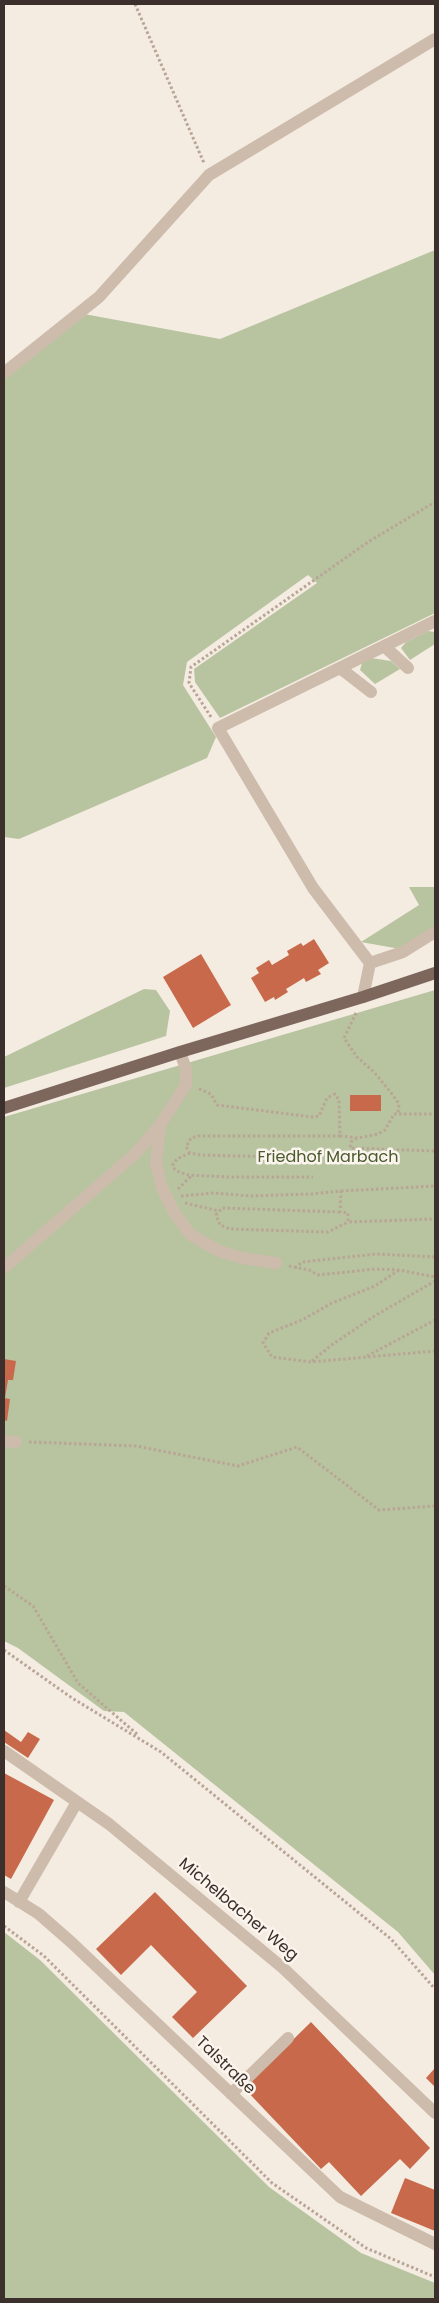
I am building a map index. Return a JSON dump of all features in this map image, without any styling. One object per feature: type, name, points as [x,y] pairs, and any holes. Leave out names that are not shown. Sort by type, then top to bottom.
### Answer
[{"type":"main road","points":[[4,1108],[435,973]]},
{"type":"street","points":[[4,373],[98,297],[209,175],[435,39]]},
{"type":"street","points":[[363,997],[370,963],[313,888],[218,728],[435,621]]},
{"type":"street","points":[[384,646],[408,668]]},
{"type":"street","points":[[340,668],[371,692]]},
{"type":"street","points":[[370,963],[403,952],[435,932]]},
{"type":"street","points":[[4,1268],[136,1153],[160,1126],[186,1085],[186,1069],[180,1052]]},
{"type":"street","points":[[160,1126],[156,1163],[162,1188],[175,1214],[191,1235],[219,1251],[276,1264]]},
{"type":"street","name":"Michelbacher Weg","points":[[4,1751],[109,1824],[283,1968],[435,2112]]},
{"type":"street","points":[[19,1902],[77,1802]]},
{"type":"street","name":"Talstraße","points":[[4,1892],[39,1914],[71,1942],[340,2197],[435,2244]]},
{"type":"street","points":[[232,2094],[288,2038]]},
{"type":"path","points":[[135,4],[209,175]]},
{"type":"path","points":[[218,728],[189,682],[191,667],[368,542],[435,502]]},
{"type":"path","points":[[363,997],[344,1038],[357,1057],[376,1073],[392,1094],[399,1104],[398,1114]]},
{"type":"path","points":[[186,1085],[211,1094],[217,1105],[289,1112],[312,1117],[319,1116],[327,1098],[335,1094],[339,1100],[340,1136]]},
{"type":"path","points":[[435,1114],[398,1114],[391,1118],[382,1132],[350,1142],[350,1148],[435,1152]]},
{"type":"path","points":[[190,1153],[186,1147],[187,1142],[198,1136],[340,1136],[358,1138]]},
{"type":"path","points":[[313,1177],[189,1175],[179,1172],[172,1164],[177,1159],[190,1153],[267,1158],[317,1158]]},
{"type":"path","points":[[189,1175],[190,1177],[177,1191],[181,1196],[214,1193],[251,1196],[312,1194],[435,1186]]},
{"type":"path","points":[[340,1212],[341,1191]]},
{"type":"path","points":[[185,1196],[183,1199],[189,1205],[219,1211]]},
{"type":"path","points":[[348,1222],[348,1212],[222,1208],[216,1219],[220,1224],[230,1229],[328,1232],[348,1222],[435,1219]]},
{"type":"path","points":[[294,1268],[302,1262],[376,1254],[435,1257]]},
{"type":"path","points":[[276,1264],[309,1270],[318,1275],[375,1269],[399,1270],[435,1279]]},
{"type":"path","points":[[399,1270],[375,1286],[332,1303],[302,1320],[269,1333],[263,1343],[272,1357],[311,1362],[435,1351]]},
{"type":"path","points":[[311,1362],[333,1344],[376,1315],[435,1279]]},
{"type":"path","points":[[366,1357],[435,1320]]},
{"type":"path","points":[[10,1442],[136,1446],[238,1466],[297,1447],[379,1510],[435,1506]]},
{"type":"path","points":[[4,1586],[33,1606],[78,1683],[145,1741],[390,1939],[435,1989]]},
{"type":"path","points":[[4,1650],[72,1698],[145,1741]]},
{"type":"path","points":[[4,1926],[44,1956],[272,2183],[366,2248],[435,2277]]},
{"type":"green space","points":[[435,250],[435,613],[220,718],[195,682],[194,669],[317,583],[308,575],[187,662],[183,685],[216,737],[207,758],[19,839],[4,837],[4,380],[84,314],[220,339]]},
{"type":"green space","points":[[428,631],[435,632],[435,644],[410,660],[401,648],[406,642]]},
{"type":"green space","points":[[371,658],[391,661],[400,669],[375,684],[360,670],[362,663]]},
{"type":"green space","points":[[409,887],[435,887],[435,928],[400,949],[361,942],[419,905]]},
{"type":"green space","points":[[144,989],[156,990],[170,1011],[166,1036],[4,1088],[4,1057]]},
{"type":"green space","name":"Friedhof Marbach","points":[[435,990],[435,1975],[398,1932],[124,1712],[104,1711],[18,1648],[4,1641],[4,1117]]},
{"type":"green space","points":[[4,1932],[40,1960],[269,2187],[361,2253],[435,2283],[435,2299],[4,2299]]},
{"type":"building","points":[[314,939],[329,963],[318,970],[321,974],[306,982],[304,978],[286,989],[288,992],[275,1000],[274,997],[265,1002],[251,978],[259,973],[256,968],[269,960],[272,965],[289,955],[287,951],[301,943],[303,946]]},
{"type":"building","points":[[201,954],[231,1005],[193,1028],[163,977]]},
{"type":"building","points":[[350,1095],[381,1095],[381,1111],[350,1111]]},
{"type":"building","points":[[4,1359],[16,1361],[13,1380],[8,1380],[5,1398]]},
{"type":"building","points":[[4,1398],[10,1399],[7,1421],[4,1420]]},
{"type":"building","points":[[4,1730],[21,1742],[28,1732],[40,1739],[28,1758],[4,1742]]},
{"type":"building","points":[[4,1773],[54,1800],[11,1879],[4,1875]]},
{"type":"building","points":[[155,1892],[247,1986],[193,2038],[172,2017],[197,1992],[151,1945],[121,1975],[96,1949]]},
{"type":"building","points":[[311,2022],[430,2148],[410,2169],[400,2159],[361,2196],[329,2162],[321,2169],[244,2088]]},
{"type":"building","points":[[435,2068],[435,2087],[426,2078]]},
{"type":"building","points":[[405,2178],[435,2190],[435,2231],[391,2213]]}]
